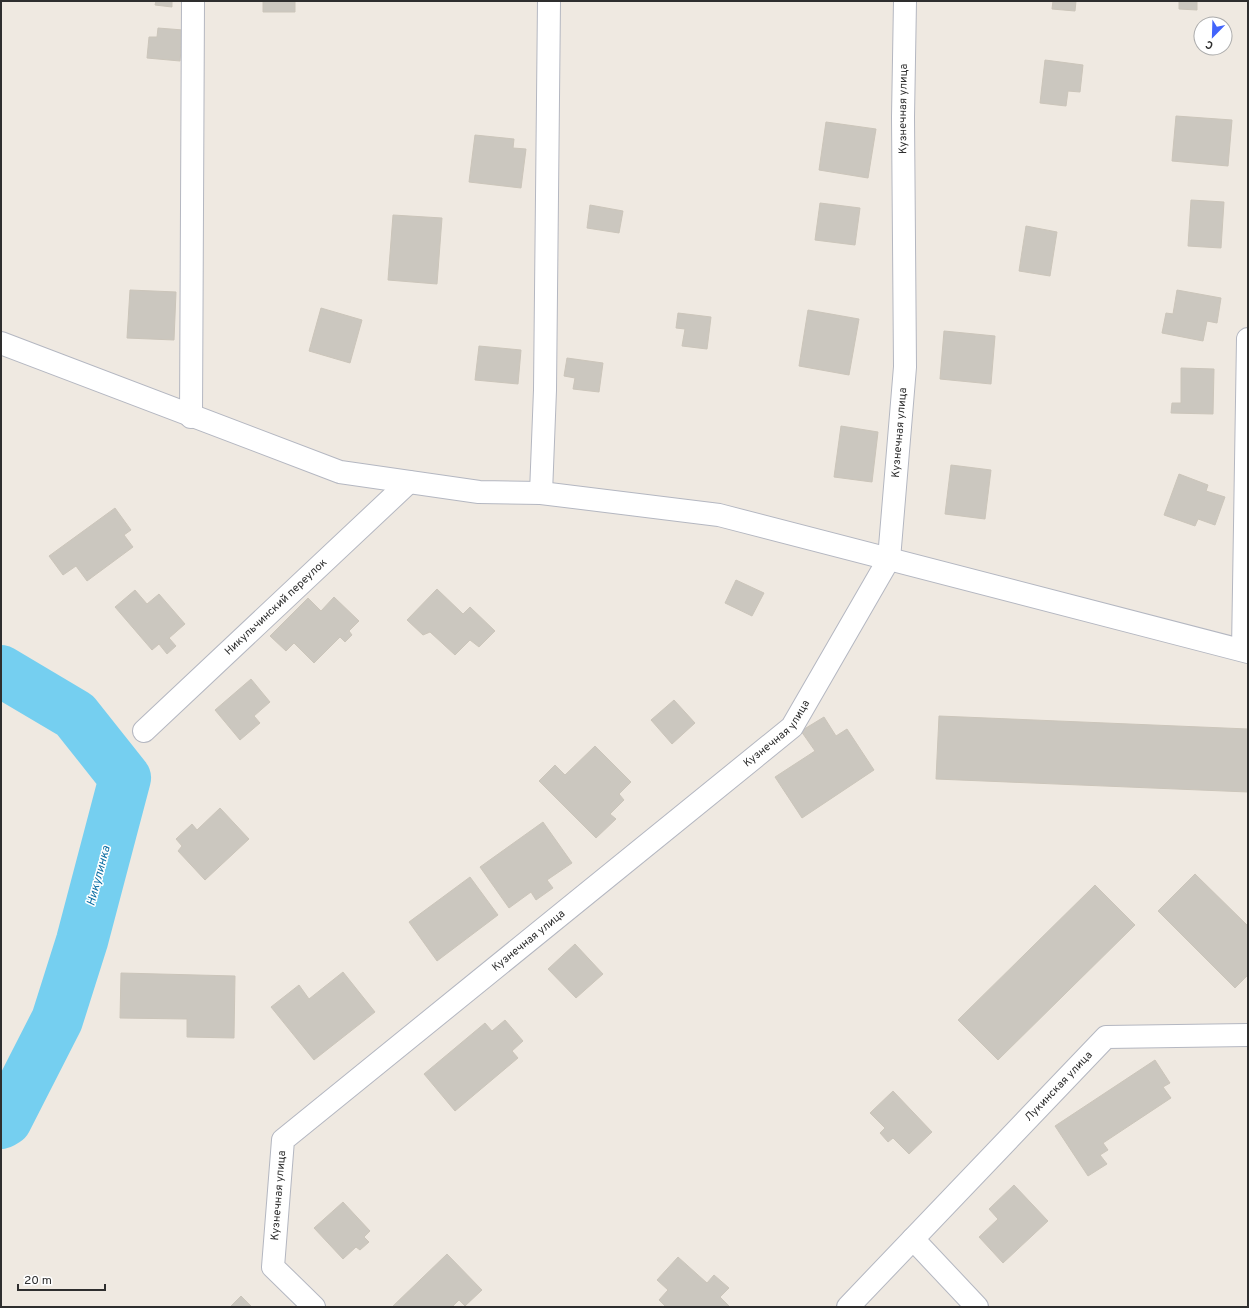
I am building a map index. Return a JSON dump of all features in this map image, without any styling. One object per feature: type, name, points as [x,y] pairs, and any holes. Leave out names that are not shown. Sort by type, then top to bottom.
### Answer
[{"type":"street","points":[[191,417],[193,1]]},
{"type":"street","points":[[541,493],[545,390],[549,1]]},
{"type":"street","name":"Кузнечная улица","points":[[314,1307],[273,1267],[283,1140],[792,727],[889,559],[905,367],[903,117],[906,1]]},
{"type":"street","points":[[1,343],[191,417],[340,472],[479,492],[541,493],[719,515],[1245,651],[1248,340]]},
{"type":"street","name":"Никульчинский переулок","points":[[144,731],[409,482]]},
{"type":"street","name":"Лукинская улица","points":[[848,1307],[1106,1037],[1248,1034]]},
{"type":"street","points":[[913,1239],[977,1307]]},
{"type":"building","points":[[156,1],[172,1],[172,7],[155,5]]},
{"type":"building","points":[[263,1],[295,1],[295,12],[263,12]]},
{"type":"building","points":[[1053,1],[1076,1],[1075,11],[1052,9]]},
{"type":"building","points":[[1179,1],[1197,1],[1197,10],[1179,9]]},
{"type":"building","points":[[158,28],[183,30],[180,61],[147,58],[149,37],[157,37]]},
{"type":"building","points":[[1045,60],[1083,65],[1080,92],[1068,91],[1066,106],[1040,103]]},
{"type":"building","points":[[1176,116],[1232,120],[1228,166],[1172,161]]},
{"type":"building","points":[[826,122],[876,129],[868,178],[819,170]]},
{"type":"building","points":[[475,135],[514,139],[513,148],[526,149],[521,188],[469,182]]},
{"type":"building","points":[[1191,200],[1224,202],[1221,248],[1188,246]]},
{"type":"building","points":[[820,203],[860,208],[855,245],[815,240]]},
{"type":"building","points":[[590,205],[623,211],[619,233],[587,228]]},
{"type":"building","points":[[393,215],[442,218],[437,284],[388,280]]},
{"type":"building","points":[[1026,226],[1057,232],[1050,276],[1019,271]]},
{"type":"building","points":[[130,290],[176,292],[174,340],[127,338]]},
{"type":"building","points":[[1177,290],[1221,298],[1217,323],[1207,321],[1203,341],[1162,333],[1166,313],[1173,314]]},
{"type":"building","points":[[321,308],[362,320],[350,363],[309,351]]},
{"type":"building","points":[[808,310],[859,319],[849,375],[799,366]]},
{"type":"building","points":[[678,313],[711,317],[707,349],[682,346],[685,329],[676,328]]},
{"type":"building","points":[[944,331],[995,336],[991,384],[940,379]]},
{"type":"building","points":[[479,346],[521,350],[518,384],[475,380]]},
{"type":"building","points":[[567,358],[603,363],[599,392],[573,389],[575,378],[564,376]]},
{"type":"building","points":[[1181,368],[1214,369],[1213,414],[1171,413],[1172,403],[1181,403]]},
{"type":"building","points":[[841,426],[878,432],[872,482],[834,477]]},
{"type":"building","points":[[951,465],[991,470],[985,519],[945,514]]},
{"type":"building","points":[[1179,474],[1208,485],[1206,491],[1225,497],[1215,525],[1198,519],[1195,526],[1164,515]]},
{"type":"building","points":[[115,508],[131,530],[124,535],[133,547],[87,581],[76,566],[63,575],[49,556]]},
{"type":"building","points":[[736,580],[764,593],[752,616],[725,603]]},
{"type":"building","points":[[437,589],[463,614],[470,607],[495,631],[479,647],[470,640],[455,655],[430,632],[423,635],[407,620]]},
{"type":"building","points":[[135,590],[147,604],[159,594],[185,624],[169,638],[176,646],[167,654],[159,644],[152,650],[115,607]]},
{"type":"building","points":[[334,597],[359,621],[349,631],[352,635],[345,642],[340,637],[314,663],[294,643],[286,651],[270,636],[308,598],[321,611]]},
{"type":"building","points":[[251,679],[270,702],[254,716],[260,723],[240,740],[215,710]]},
{"type":"building","points":[[674,700],[695,723],[672,744],[651,720]]},
{"type":"building","points":[[939,716],[1248,729],[1248,792],[936,779]]},
{"type":"building","points":[[824,717],[836,736],[847,729],[874,770],[802,818],[775,777],[815,751],[801,731]]},
{"type":"building","points":[[595,746],[631,782],[619,794],[624,800],[610,814],[616,819],[596,838],[539,781],[555,765],[565,775]]},
{"type":"building","points":[[220,808],[249,839],[205,880],[178,851],[182,846],[176,839],[192,824],[197,830]]},
{"type":"building","points":[[543,822],[572,863],[547,880],[553,888],[536,900],[531,892],[509,908],[480,867]]},
{"type":"building","points":[[1195,874],[1248,926],[1248,975],[1235,988],[1158,911]]},
{"type":"building","points":[[470,877],[498,915],[437,961],[409,922]]},
{"type":"building","points":[[1095,885],[1135,925],[998,1060],[958,1020]]},
{"type":"building","points":[[575,944],[603,974],[576,998],[548,969]]},
{"type":"building","points":[[343,972],[375,1012],[314,1060],[271,1007],[299,985],[309,999]]},
{"type":"building","points":[[121,973],[235,976],[234,1038],[187,1037],[187,1019],[120,1018]]},
{"type":"building","points":[[505,1020],[523,1041],[512,1051],[518,1058],[455,1111],[424,1074],[485,1023],[492,1031]]},
{"type":"building","points":[[1155,1060],[1170,1083],[1163,1087],[1171,1098],[1103,1143],[1108,1150],[1100,1155],[1107,1164],[1088,1176],[1055,1126]]},
{"type":"building","points":[[893,1091],[932,1132],[909,1154],[893,1138],[888,1142],[880,1133],[885,1128],[870,1113]]},
{"type":"building","points":[[1014,1185],[1048,1221],[1003,1263],[979,1237],[998,1219],[989,1209]]},
{"type":"building","points":[[343,1202],[370,1231],[364,1237],[369,1242],[360,1250],[356,1247],[343,1259],[314,1228]]},
{"type":"building","points":[[447,1254],[482,1290],[465,1306],[459,1300],[452,1307],[392,1307]]},
{"type":"building","points":[[678,1257],[707,1283],[714,1275],[729,1288],[720,1297],[730,1307],[666,1307],[659,1300],[668,1290],[657,1280]]},
{"type":"building","points":[[241,1296],[252,1307],[230,1307]]},
{"type":"waterway","name":"Никулинка","points":[[1,671],[75,715],[125,778],[82,941],[57,1020],[6,1120],[1,1123]]}]
